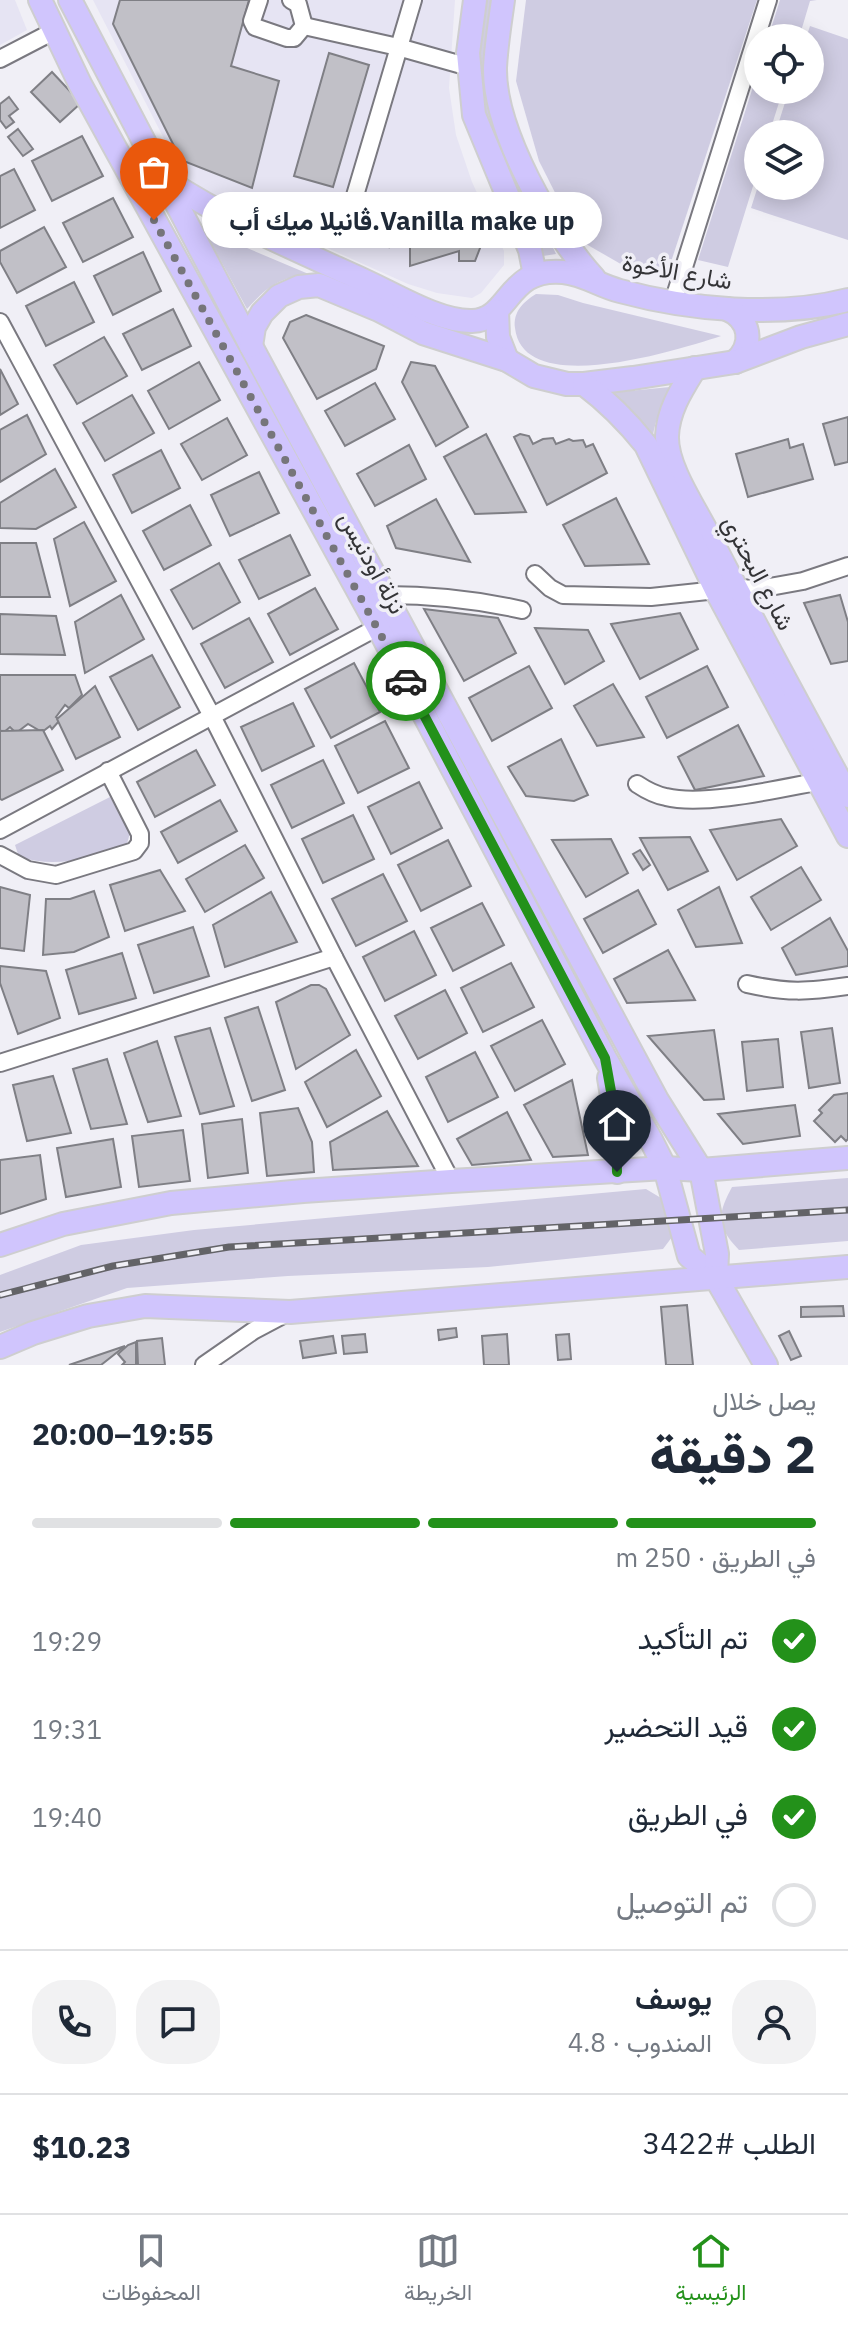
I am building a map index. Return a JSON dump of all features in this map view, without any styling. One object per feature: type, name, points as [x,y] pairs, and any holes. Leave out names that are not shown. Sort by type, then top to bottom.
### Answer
[{"type":"main road","name":"نزلة أودنيس","points":[[40,0],[87,98],[378,627],[665,1168],[689,1256],[716,1278]]},
{"type":"main road","points":[[70,0],[251,346],[657,1100],[701,1170],[717,1254],[716,1278],[766,1365]]},
{"type":"main road","points":[[165,180],[229,218],[428,310],[470,321],[484,320],[497,311],[516,287],[535,275],[530,250],[474,115],[468,53],[475,0]]},
{"type":"main road","points":[[503,0],[495,70],[500,107],[512,145],[558,233],[597,282]]},
{"type":"main road","name":"شارع الأخوة","points":[[535,275],[560,272],[586,277],[617,291],[727,309],[779,310],[848,300]]},
{"type":"main road","points":[[251,346],[254,327],[262,313],[279,296],[299,287],[319,285],[379,310],[423,333],[507,360],[542,378],[567,384],[735,362],[801,337],[848,324]]},
{"type":"main road","points":[[727,309],[741,317],[748,333],[746,349],[735,362]]},
{"type":"main road","points":[[497,311],[498,337],[507,360]]},
{"type":"main road","name":"شارع البحتري","points":[[695,368],[679,393],[671,413],[667,437],[671,461],[726,589]]},
{"type":"main road","name":"شارع البحتري","points":[[584,384],[611,404],[646,445],[726,589]]},
{"type":"main road","points":[[726,589],[838,783],[848,836]]},
{"type":"main road","points":[[605,1058],[616,1119],[617,1172]]},
{"type":"main road","points":[[0,1245],[63,1224],[171,1203],[451,1181],[665,1168],[701,1170],[848,1158]]},
{"type":"main road","points":[[0,1347],[88,1316],[145,1306],[290,1312],[848,1267]]},
{"type":"street","points":[[259,0],[252,21],[255,27],[294,38],[304,26]]},
{"type":"street","points":[[291,0],[298,4],[304,26]]},
{"type":"street","points":[[351,209],[413,0]]},
{"type":"street","points":[[673,302],[768,0]]},
{"type":"street","points":[[304,26],[469,67]]},
{"type":"street","points":[[0,59],[54,31]]},
{"type":"street","points":[[0,322],[212,716],[451,1181]]},
{"type":"street","points":[[535,574],[556,592],[569,596],[651,597],[774,587],[848,566]]},
{"type":"street","points":[[385,595],[418,595],[522,610]]},
{"type":"street","points":[[0,830],[378,627]]},
{"type":"street","points":[[0,855],[28,870],[56,875],[134,851],[140,843],[140,834],[108,771]]},
{"type":"street","points":[[637,784],[665,797],[685,799],[838,783]]},
{"type":"street","points":[[0,1063],[334,957]]},
{"type":"street","points":[[747,984],[809,992],[848,986]]},
{"type":"street","points":[[204,1365],[253,1331],[290,1312]]},
{"type":"shaded area","points":[[0,0],[15,0],[27,30],[0,45]]},
{"type":"shaded area","points":[[93,0],[455,0],[449,88],[456,135],[472,182],[504,251],[504,265],[481,293],[472,298],[437,293],[408,284],[204,193],[189,183],[179,168]]},
{"type":"shaded area","points":[[484,0],[495,0],[506,146],[556,254],[543,256],[485,127],[477,70]]},
{"type":"shaded area","points":[[526,0],[757,0],[749,24],[744,24],[744,40],[667,274],[626,267],[579,240],[539,161],[516,81]]},
{"type":"shaded area","points":[[780,0],[817,0],[810,1],[803,24],[772,24]]},
{"type":"shaded area","points":[[824,31],[848,39],[848,240],[751,208],[754,200],[824,200],[824,120],[779,120],[785,104],[824,104]]},
{"type":"shaded area","points":[[748,104],[779,104],[773,120],[744,120],[744,200],[749,200],[728,267],[698,260]]},
{"type":"shaded area","points":[[204,230],[311,275],[282,280],[247,309]]},
{"type":"shaded area","points":[[536,294],[558,295],[721,336],[606,364],[573,366],[545,361],[525,350],[515,328],[520,308]]},
{"type":"shaded area","points":[[680,386],[659,415],[651,450],[609,393]]},
{"type":"shaded area","points":[[110,797],[130,833],[126,847],[60,862],[19,857],[15,845]]},
{"type":"shaded area","points":[[848,1178],[848,1241],[739,1250],[723,1227],[722,1213],[732,1187]]},
{"type":"shaded area","points":[[646,1189],[661,1198],[672,1237],[663,1249],[488,1267],[288,1276],[127,1288],[0,1332],[0,1275],[81,1245],[194,1230]]},
{"type":"building","points":[[120,0],[249,0],[231,66],[279,81],[252,188],[181,160],[113,24]]},
{"type":"building","points":[[329,53],[369,65],[333,187],[294,176]]},
{"type":"building","points":[[52,72],[81,103],[60,122],[31,92]]},
{"type":"building","points":[[9,97],[18,109],[9,116],[14,122],[6,128],[0,120],[0,104]]},
{"type":"building","points":[[18,129],[33,149],[23,156],[8,137]]},
{"type":"building","points":[[82,136],[103,176],[52,201],[32,161]]},
{"type":"building","points":[[14,169],[35,210],[0,228],[0,176]]},
{"type":"building","points":[[376,195],[401,200],[404,215],[418,222],[425,202],[464,228],[468,214],[489,225],[475,261],[459,261],[459,251],[410,266],[410,241],[395,238],[389,247],[380,241],[383,224],[370,222]]},
{"type":"building","points":[[113,198],[133,237],[83,262],[63,223]]},
{"type":"building","points":[[44,227],[66,267],[17,293],[0,262],[0,251]]},
{"type":"building","points":[[143,252],[161,291],[113,315],[94,276]]},
{"type":"building","points":[[74,282],[94,322],[46,346],[26,306]]},
{"type":"building","points":[[173,309],[191,346],[142,370],[123,334]]},
{"type":"building","points":[[306,315],[384,346],[376,369],[317,399],[283,338],[290,322]]},
{"type":"building","points":[[104,337],[127,376],[77,404],[54,365]]},
{"type":"building","points":[[199,362],[220,400],[169,429],[148,391]]},
{"type":"building","points":[[411,362],[435,366],[468,427],[436,446],[402,382]]},
{"type":"building","points":[[0,369],[18,404],[0,415]]},
{"type":"building","points":[[375,383],[395,419],[345,446],[325,411]]},
{"type":"building","points":[[132,395],[154,433],[105,461],[83,423]]},
{"type":"building","points":[[27,415],[46,454],[0,482],[0,430]]},
{"type":"building","points":[[848,417],[848,462],[835,465],[823,424]]},
{"type":"building","points":[[227,418],[247,455],[202,480],[181,444]]},
{"type":"building","points":[[486,434],[526,512],[475,514],[444,457]]},
{"type":"building","points":[[520,434],[529,436],[533,444],[553,438],[556,444],[569,439],[583,440],[586,447],[593,444],[607,473],[547,505],[514,437]]},
{"type":"building","points":[[788,439],[790,448],[803,444],[813,479],[748,497],[736,454]]},
{"type":"building","points":[[409,445],[426,479],[375,506],[357,474]]},
{"type":"building","points":[[161,450],[180,488],[132,513],[113,475]]},
{"type":"building","points":[[55,469],[76,507],[36,529],[0,528],[0,503]]},
{"type":"building","points":[[259,472],[279,513],[230,536],[211,495]]},
{"type":"building","points":[[616,498],[649,564],[585,566],[563,525]]},
{"type":"building","points":[[436,499],[470,562],[396,548],[387,526]]},
{"type":"building","points":[[190,505],[211,545],[164,570],[143,531]]},
{"type":"building","points":[[84,522],[116,581],[70,606],[54,539]]},
{"type":"building","points":[[290,535],[310,575],[259,599],[239,560]]},
{"type":"building","points":[[0,543],[36,543],[50,597],[0,597]]},
{"type":"building","points":[[219,563],[240,602],[193,629],[171,590]]},
{"type":"building","points":[[315,588],[338,629],[290,655],[268,614]]},
{"type":"building","points":[[121,595],[144,639],[85,673],[75,622]]},
{"type":"building","points":[[840,595],[848,622],[848,661],[831,664],[804,603]]},
{"type":"building","points":[[424,609],[498,618],[516,653],[464,681]]},
{"type":"building","points":[[680,613],[698,649],[640,679],[611,624]]},
{"type":"building","points":[[0,614],[56,616],[65,655],[0,654]]},
{"type":"building","points":[[249,618],[273,662],[225,688],[201,644]]},
{"type":"building","points":[[535,628],[588,630],[604,661],[565,684]]},
{"type":"building","points":[[152,655],[180,707],[138,730],[110,677]]},
{"type":"building","points":[[354,663],[380,712],[331,738],[305,689]]},
{"type":"building","points":[[529,666],[552,708],[492,741],[469,698]]},
{"type":"building","points":[[707,666],[728,707],[667,738],[646,697]]},
{"type":"building","points":[[0,675],[75,675],[82,695],[69,708],[65,705],[56,717],[60,720],[52,729],[50,726],[42,732],[28,724],[16,733],[10,727],[3,733],[0,730]]},
{"type":"building","points":[[613,684],[644,737],[597,746],[574,706]]},
{"type":"building","points":[[95,686],[120,737],[76,759],[57,719]]},
{"type":"building","points":[[293,703],[314,746],[262,771],[241,727]]},
{"type":"building","points":[[385,721],[409,768],[358,793],[335,746]]},
{"type":"building","points":[[738,725],[764,776],[695,790],[678,757]]},
{"type":"building","points":[[43,730],[63,770],[0,799],[0,731]]},
{"type":"building","points":[[561,739],[588,795],[574,801],[526,796],[508,767]]},
{"type":"building","points":[[196,750],[215,785],[155,817],[137,782]]},
{"type":"building","points":[[323,760],[344,803],[292,828],[271,785]]},
{"type":"building","points":[[419,782],[442,828],[391,854],[368,807]]},
{"type":"building","points":[[220,800],[237,831],[178,863],[161,832]]},
{"type":"building","points":[[353,815],[374,859],[323,883],[302,839]]},
{"type":"building","points":[[781,819],[797,846],[737,880],[710,830]]},
{"type":"building","points":[[690,837],[708,871],[668,890],[640,838]]},
{"type":"building","points":[[611,839],[628,873],[586,897],[552,840]]},
{"type":"building","points":[[448,840],[471,886],[421,911],[398,865]]},
{"type":"building","points":[[245,845],[264,878],[205,912],[186,879]]},
{"type":"building","points":[[640,850],[650,865],[643,870],[633,854]]},
{"type":"building","points":[[801,867],[821,900],[771,930],[751,897]]},
{"type":"building","points":[[160,870],[185,911],[125,931],[110,885]]},
{"type":"building","points":[[383,874],[407,921],[356,946],[332,899]]},
{"type":"building","points":[[0,887],[30,895],[24,951],[0,948]]},
{"type":"building","points":[[719,887],[742,943],[696,947],[678,910]]},
{"type":"building","points":[[638,890],[656,924],[603,953],[584,919]]},
{"type":"building","points":[[94,891],[109,937],[74,952],[43,955],[46,899],[70,899]]},
{"type":"building","points":[[271,892],[297,942],[225,967],[213,925]]},
{"type":"building","points":[[482,903],[504,945],[453,971],[431,928]]},
{"type":"building","points":[[830,918],[848,951],[848,966],[796,975],[782,948]]},
{"type":"building","points":[[193,927],[209,976],[154,993],[138,945]]},
{"type":"building","points":[[414,931],[436,975],[385,1001],[363,957]]},
{"type":"building","points":[[668,950],[695,1000],[627,1003],[614,979]]},
{"type":"building","points":[[122,953],[136,998],[79,1014],[66,970]]},
{"type":"building","points":[[511,963],[534,1007],[483,1032],[461,988]]},
{"type":"building","points":[[0,966],[46,971],[60,1018],[18,1034],[0,983]]},
{"type":"building","points":[[311,985],[326,989],[350,1035],[296,1069],[276,1002]]},
{"type":"building","points":[[445,990],[467,1033],[418,1059],[395,1016]]},
{"type":"building","points":[[258,1007],[285,1090],[252,1101],[225,1018]]},
{"type":"building","points":[[542,1020],[565,1064],[515,1091],[491,1046]]},
{"type":"building","points":[[210,1028],[234,1106],[200,1114],[175,1037]]},
{"type":"building","points":[[832,1028],[840,1083],[809,1088],[801,1032]]},
{"type":"building","points":[[714,1030],[724,1099],[704,1100],[648,1036]]},
{"type":"building","points":[[778,1039],[783,1087],[747,1091],[742,1042]]},
{"type":"building","points":[[157,1041],[181,1116],[148,1122],[124,1053]]},
{"type":"building","points":[[356,1050],[381,1096],[327,1127],[305,1082]]},
{"type":"building","points":[[475,1052],[498,1097],[448,1122],[426,1077]]},
{"type":"building","points":[[107,1059],[127,1124],[91,1129],[73,1069]]},
{"type":"building","points":[[53,1076],[71,1133],[27,1141],[13,1085]]},
{"type":"building","points":[[572,1080],[588,1155],[553,1157],[524,1105]]},
{"type":"building","points":[[848,1093],[848,1139],[846,1141],[841,1136],[835,1142],[814,1121],[822,1113],[819,1110],[834,1095]]},
{"type":"building","points":[[795,1105],[800,1136],[743,1144],[718,1114]]},
{"type":"building","points":[[298,1108],[312,1142],[314,1172],[267,1176],[260,1113]]},
{"type":"building","points":[[387,1111],[418,1166],[333,1170],[330,1142]]},
{"type":"building","points":[[507,1112],[531,1160],[472,1165],[457,1139]]},
{"type":"building","points":[[242,1119],[248,1173],[208,1178],[202,1124]]},
{"type":"building","points":[[183,1130],[190,1181],[139,1187],[132,1136]]},
{"type":"building","points":[[113,1139],[121,1187],[66,1197],[57,1148]]},
{"type":"building","points":[[40,1155],[46,1199],[0,1214],[0,1160]]},
{"type":"building","points":[[687,1305],[693,1365],[666,1365],[661,1307]]},
{"type":"building","points":[[843,1306],[844,1316],[801,1317],[801,1307]]},
{"type":"building","points":[[456,1328],[457,1337],[439,1340],[438,1330]]},
{"type":"building","points":[[789,1331],[801,1356],[791,1360],[779,1336]]},
{"type":"building","points":[[365,1334],[367,1352],[344,1354],[342,1336]]},
{"type":"building","points":[[507,1334],[509,1365],[484,1365],[482,1336]]},
{"type":"building","points":[[569,1334],[571,1359],[558,1360],[556,1335]]},
{"type":"building","points":[[333,1336],[336,1353],[303,1358],[300,1341]]},
{"type":"building","points":[[162,1338],[165,1365],[138,1365],[137,1341]]},
{"type":"building","points":[[136,1342],[136,1365],[122,1365],[125,1362],[118,1354]]},
{"type":"building","points":[[125,1346],[101,1365],[69,1365]]},
{"type":"railway","points":[[0,1295],[113,1266],[229,1247],[848,1210]]},
{"type":"way so far","points":[[154,220],[406,681]]},
{"type":"place","name":"Vanilla make up.ڤانيلا ميك أب","points":[[154,220]]},
{"type":"route","points":[[406,681],[605,1058],[616,1119],[617,1172]]}]
